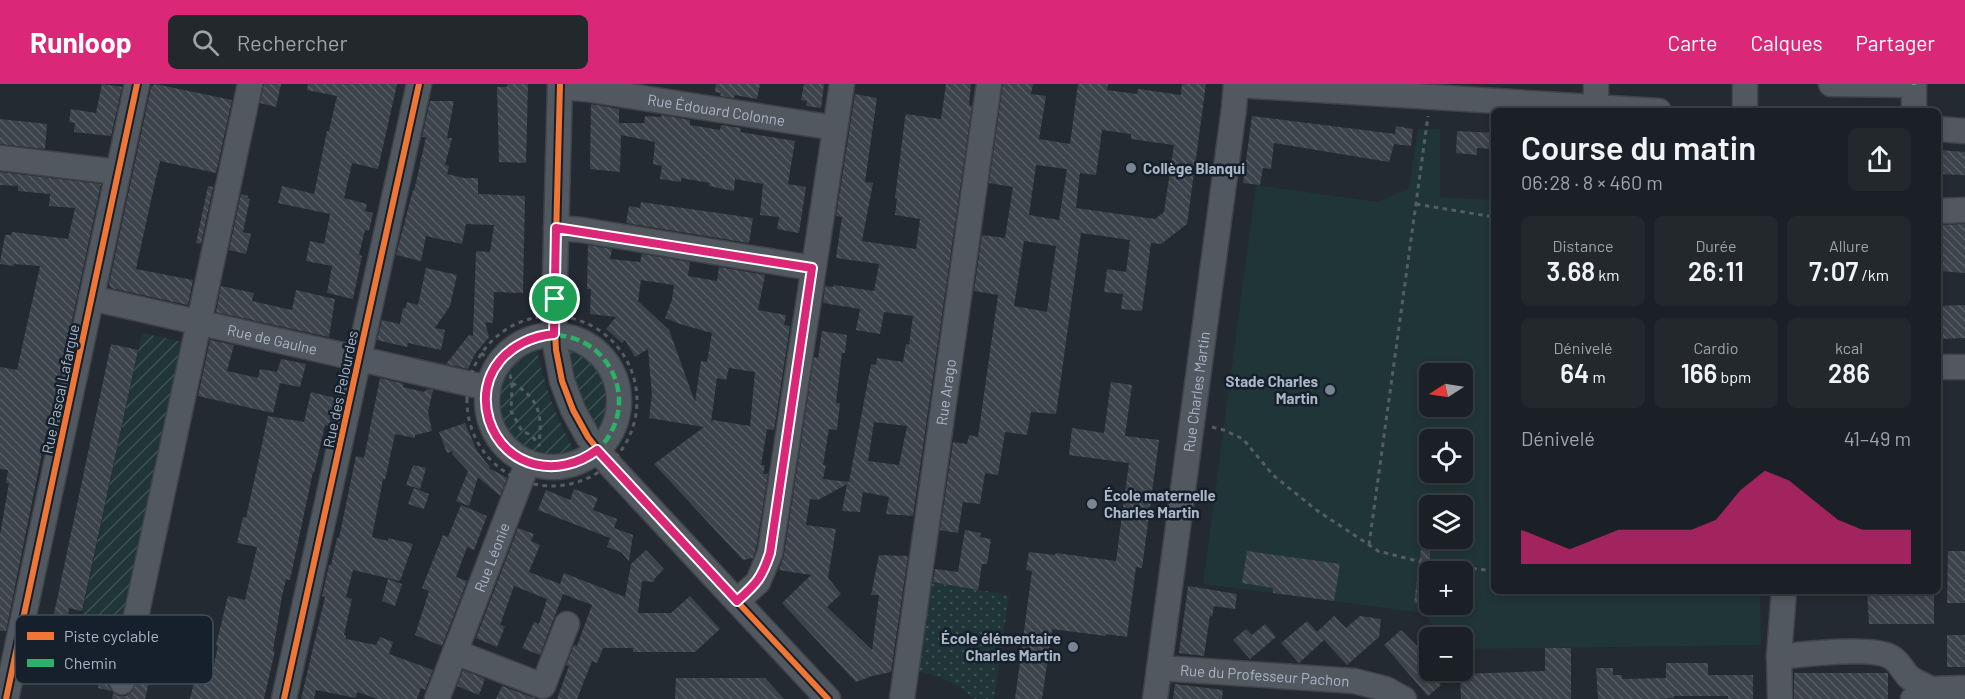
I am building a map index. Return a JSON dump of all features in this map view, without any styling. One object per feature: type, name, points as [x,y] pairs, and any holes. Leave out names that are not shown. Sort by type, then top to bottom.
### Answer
[{"type":"street","name":"Rue Pascal Lafargue","points":[[24,615],[137,84]]},
{"type":"street","points":[[136,615],[250,84]]},
{"type":"street","name":"Rue des Pelourdes","points":[[284,699],[419,84]]},
{"type":"street","points":[[737,601],[758,582],[770,553],[842,84]]},
{"type":"street","name":"Rue Arago","points":[[902,699],[989,84]]},
{"type":"street","points":[[1236,84],[1431,97],[1596,95],[1647,108]]},
{"type":"street","name":"Rue Charles Martin","points":[[1155,699],[1215,258],[1236,84]]},
{"type":"street","points":[[1745,84],[1745,108]]},
{"type":"street","points":[[1831,84],[1914,85],[1914,108]]},
{"type":"street","points":[[560,86],[554,334],[558,366],[567,395],[580,424],[597,450],[828,699]]},
{"type":"street","name":"Rue Édouard Colonne","points":[[560,86],[835,128]]},
{"type":"street","points":[[1941,129],[1965,130]]},
{"type":"street","points":[[0,158],[118,172]]},
{"type":"street","points":[[1941,211],[1965,210]]},
{"type":"street","points":[[556,228],[812,268]]},
{"type":"street","name":"Rue de Gaulne","points":[[91,298],[488,388]]},
{"type":"street","points":[[554,334],[582,341],[604,359],[614,378],[619,399],[614,427],[607,439],[589,457],[568,465],[539,464],[509,450],[494,432],[487,403],[488,388],[505,354],[522,342],[541,335],[554,334]]},
{"type":"street","points":[[1941,367],[1965,367]]},
{"type":"street","name":"Rue Léonie","points":[[437,699],[455,652],[539,464]]},
{"type":"street","points":[[1780,699],[1779,657],[1784,594]]},
{"type":"street","points":[[455,652],[543,686],[567,624]]},
{"type":"street","points":[[1779,657],[1805,653],[1879,653],[1891,656],[1902,666],[1922,694],[1965,688]]},
{"type":"street","name":"Rue Pascal Lafargue","points":[[6,699],[15,657]]},
{"type":"street","name":"Rue du Professeur Pachon","points":[[1159,668],[1354,681],[1386,689],[1404,699]]},
{"type":"path","points":[[1370,545],[1431,97]]},
{"type":"path","points":[[1416,204],[1491,216]]},
{"type":"path","points":[[497,367],[511,411],[522,431],[531,435],[539,464]]},
{"type":"path","points":[[497,367],[527,391],[538,410],[541,430],[539,464]]},
{"type":"path","points":[[1192,424],[1224,430],[1243,439],[1273,475],[1314,509],[1378,550],[1425,563],[1491,572]]},
{"type":"green space","name":"Stade Charles Martin","points":[[1418,129],[1440,129],[1440,197],[1491,200],[1491,594],[1760,594],[1761,645],[1473,649],[1473,627],[1435,627],[1425,615],[1473,615],[1473,561],[1419,561],[1419,612],[1203,584],[1256,185],[1378,202],[1409,188]]},
{"type":"green space","points":[[142,333],[187,343],[129,615],[82,615]]},
{"type":"green space","points":[[568,341],[580,342],[594,354],[608,382],[611,405],[602,434],[588,413],[578,390],[569,354]]},
{"type":"green space","points":[[536,345],[552,403],[578,457],[546,462],[524,454],[506,438],[494,416],[490,393],[495,377],[500,369],[514,357]]},
{"type":"green space","points":[[931,582],[1009,595],[994,699],[975,699],[953,683],[918,672]]},
{"type":"building","points":[[102,84],[122,87],[111,136],[74,132],[75,123],[69,122],[71,109],[96,113]]},
{"type":"building","points":[[155,84],[232,100],[216,173],[160,161],[136,269],[193,280],[188,305],[111,288],[109,284],[151,87]]},
{"type":"building","points":[[264,84],[281,84],[276,107],[260,103]]},
{"type":"building","points":[[308,84],[397,84],[378,169],[352,163],[344,198],[367,204],[365,211],[373,213],[369,231],[365,230],[359,255],[362,256],[353,299],[327,293],[332,266],[306,261],[310,241],[324,244],[330,214],[278,203],[282,186],[314,194],[337,96],[307,90]]},
{"type":"building","points":[[507,84],[528,84],[526,163],[499,162],[497,87],[507,87]]},
{"type":"building","points":[[716,84],[760,84],[757,99],[735,95],[734,98],[720,96],[721,93],[715,92]]},
{"type":"building","points":[[804,84],[824,84],[821,108],[806,106],[807,101],[801,100]]},
{"type":"building","points":[[946,84],[971,84],[969,105],[972,106],[913,516],[886,514],[889,497],[863,492],[860,512],[842,511],[847,484],[818,500],[810,499],[806,525],[836,529],[828,578],[841,594],[827,607],[872,650],[879,595],[871,595],[879,555],[908,556],[891,672],[856,682],[782,603],[811,575],[779,570],[784,555],[814,357],[818,358],[822,331],[847,335],[845,353],[842,353],[836,403],[840,403],[837,430],[829,429],[823,479],[849,482],[871,364],[876,365],[877,358],[903,362],[906,344],[909,345],[913,316],[884,312],[880,334],[856,330],[860,309],[823,303],[825,286],[833,287],[834,285],[874,291],[879,264],[836,258],[842,217],[836,216],[855,94],[877,98],[865,182],[873,183],[862,241],[916,249],[920,219],[895,215],[905,118],[906,114],[941,119]],"holes":[[[874,422],[907,426],[899,465],[868,461]]]},
{"type":"building","points":[[1003,84],[1033,84],[1031,94],[1046,96],[1039,139],[1070,144],[1078,84],[1108,84],[1107,90],[1137,94],[1138,89],[1181,95],[1182,84],[1206,84],[1187,224],[1161,244],[1151,243],[1142,311],[1121,309],[1123,294],[1104,292],[1107,269],[1126,272],[1130,240],[1081,233],[1056,414],[1031,412],[1027,435],[1005,432],[998,475],[985,473],[980,504],[963,502],[958,533],[940,530],[953,442],[967,444],[969,435],[978,437],[998,295],[974,291],[982,235],[1005,238],[1013,187],[989,183]],"holes":[[[1102,130],[1131,134],[1131,139],[1174,145],[1164,212],[1155,219],[1076,208],[1080,173],[1096,175]],[[1036,165],[1067,169],[1059,220],[1029,215]],[[1024,241],[1056,246],[1047,312],[1014,306]]]},
{"type":"building","points":[[430,101],[454,101],[447,138],[452,138],[445,165],[449,166],[447,174],[478,178],[478,194],[525,196],[523,293],[494,292],[493,323],[485,322],[489,337],[475,354],[468,369],[446,364],[469,335],[473,336],[476,251],[490,252],[494,225],[466,224],[462,244],[426,236],[421,261],[396,255],[426,137],[422,137]]},
{"type":"building","points":[[591,104],[619,109],[619,123],[644,123],[645,116],[661,117],[662,115],[690,120],[690,125],[720,130],[721,125],[741,128],[740,132],[795,141],[788,184],[806,187],[799,233],[777,229],[779,217],[760,215],[763,184],[735,179],[734,191],[709,186],[710,183],[681,178],[681,182],[660,179],[662,166],[653,164],[655,142],[621,135],[620,172],[590,169]]},
{"type":"building","points":[[1252,116],[1395,134],[1396,126],[1413,129],[1411,146],[1394,144],[1389,162],[1274,143],[1271,169],[1263,168],[1260,185],[1243,183]]},
{"type":"building","points":[[0,119],[47,124],[45,149],[0,144]]},
{"type":"building","points":[[1457,131],[1491,133],[1491,149],[1477,148],[1477,155],[1456,153]]},
{"type":"building","points":[[1941,150],[1965,152],[1965,175],[1941,174]]},
{"type":"building","points":[[0,172],[101,184],[48,433],[46,433],[6,631],[0,631],[0,535],[9,483],[6,483],[8,470],[0,469],[0,367],[17,370],[40,266],[14,264],[14,266],[0,264],[0,262],[5,235],[11,235],[12,232],[68,239],[75,208],[49,206],[50,194],[18,191],[18,186],[0,185]]},
{"type":"building","points":[[208,186],[213,187],[201,244],[196,243]]},
{"type":"building","points":[[241,194],[250,199],[243,232],[251,234],[246,254],[229,250]]},
{"type":"building","points":[[641,202],[753,218],[749,243],[626,223],[629,206],[640,208]]},
{"type":"building","points":[[1965,224],[1965,273],[1941,271],[1941,225]]},
{"type":"building","points":[[588,245],[612,249],[610,259],[640,262],[642,254],[690,262],[688,276],[717,281],[719,267],[765,275],[758,310],[786,315],[784,325],[790,326],[774,430],[767,429],[761,465],[765,465],[763,474],[768,474],[753,558],[743,560],[654,464],[704,427],[649,418],[652,395],[648,349],[635,357],[625,340],[622,343],[606,329],[616,317],[590,314],[591,289],[587,289]],"holes":[[[641,280],[674,285],[672,300],[665,318],[712,333],[707,362],[701,361],[695,402],[669,330],[638,301]],[[729,368],[755,372],[750,426],[713,420],[711,422],[717,378],[726,380]]]},
{"type":"building","points":[[426,268],[457,275],[450,306],[435,328],[445,330],[441,350],[408,343],[407,347],[377,340],[382,320],[400,324],[403,308],[405,309],[407,302],[418,305]]},
{"type":"building","points":[[221,286],[254,293],[252,301],[292,310],[296,290],[335,299],[329,337],[216,312]]},
{"type":"building","points":[[1965,305],[1965,338],[1941,339],[1941,306]]},
{"type":"building","points":[[210,340],[234,345],[227,371],[258,378],[260,369],[277,372],[281,359],[306,364],[300,387],[280,383],[273,413],[198,396]]},
{"type":"building","points":[[111,344],[138,350],[82,611],[69,608],[68,615],[54,615]]},
{"type":"building","points":[[380,378],[424,392],[427,389],[433,390],[428,412],[432,431],[415,435],[415,438],[395,434],[385,480],[383,479],[372,537],[413,544],[400,581],[353,570],[346,597],[352,599],[344,635],[346,639],[376,645],[380,637],[393,642],[389,654],[433,670],[425,690],[421,688],[417,699],[378,699],[357,692],[356,698],[316,690],[314,699],[301,699],[325,597],[322,596],[329,565],[331,565],[337,538],[339,538],[356,456],[364,458]]},
{"type":"building","points":[[1111,382],[1132,385],[1125,436],[1159,440],[1142,568],[1136,567],[1127,637],[1052,629],[1042,699],[1015,699],[1032,571],[1026,570],[1029,552],[1116,561],[1129,463],[1069,455],[1072,428],[1104,433]]},
{"type":"building","points":[[311,392],[335,398],[329,426],[325,425],[313,472],[290,580],[286,579],[273,651],[275,651],[264,699],[190,699],[194,684],[213,684],[213,669],[218,646],[216,645],[228,596],[245,600],[257,547],[237,543],[243,517],[246,518],[268,416],[304,422]]},
{"type":"building","points":[[465,423],[477,451],[489,468],[507,478],[500,496],[478,477],[469,506],[456,501],[468,471],[452,454],[453,451],[447,453],[439,432]]},
{"type":"building","points":[[413,465],[426,468],[420,489],[406,485]]},
{"type":"building","points":[[414,488],[429,494],[424,509],[408,504]]},
{"type":"building","points":[[574,489],[598,498],[593,510],[617,519],[614,528],[633,535],[629,561],[621,552],[607,547],[610,538],[538,510],[546,490],[570,500]]},
{"type":"building","points":[[461,505],[487,516],[474,550],[467,547],[456,577],[467,581],[442,646],[415,635],[429,591],[422,588],[443,535],[448,537]]},
{"type":"building","points":[[518,528],[534,534],[531,541],[540,545],[529,572],[560,584],[564,573],[625,597],[631,564],[646,550],[664,569],[654,582],[642,581],[638,613],[671,613],[690,596],[720,629],[695,652],[633,652],[633,648],[603,648],[597,663],[592,661],[577,699],[557,699],[569,666],[566,665],[574,645],[577,646],[592,605],[563,594],[540,655],[522,648],[534,622],[539,624],[547,599],[514,586],[500,625],[505,626],[497,647],[476,638]]},
{"type":"building","points":[[965,530],[981,533],[980,537],[991,539],[987,564],[982,564],[978,590],[933,582],[935,569],[958,572]]},
{"type":"building","points":[[1421,549],[1430,550],[1430,561],[1419,561]]},
{"type":"building","points":[[1247,551],[1340,564],[1334,601],[1273,593],[1273,588],[1242,583]]},
{"type":"building","points":[[1948,551],[1965,551],[1965,603],[1947,603]]},
{"type":"building","points":[[1419,564],[1419,604],[1414,603]]},
{"type":"building","points":[[388,579],[402,584],[395,606],[382,601]]},
{"type":"building","points":[[1188,586],[1237,594],[1235,609],[1214,606],[1212,617],[1210,615],[1204,656],[1179,653]]},
{"type":"building","points":[[1867,594],[1934,594],[1934,624],[1869,624]]},
{"type":"building","points":[[1334,616],[1346,628],[1360,616],[1381,619],[1379,637],[1347,665],[1324,640],[1299,663],[1281,643],[1307,621],[1317,632]]},
{"type":"building","points":[[1265,624],[1276,637],[1250,659],[1233,640],[1246,629],[1252,635]]},
{"type":"building","points":[[1401,630],[1419,648],[1419,681],[1438,681],[1441,685],[1428,696],[1384,645]]},
{"type":"building","points":[[1947,635],[1965,635],[1965,667],[1947,667]]},
{"type":"building","points":[[1545,648],[1571,648],[1571,699],[1461,699],[1460,681],[1473,681],[1473,674],[1545,671]]},
{"type":"building","points":[[1666,663],[1708,663],[1708,675],[1753,675],[1753,699],[1728,699],[1728,696],[1674,696],[1674,698],[1658,699],[1598,699],[1596,668],[1613,668],[1613,675],[1622,675],[1622,679],[1666,678]]},
{"type":"building","points":[[463,670],[485,679],[479,695],[457,686]]},
{"type":"building","points":[[1794,673],[1888,673],[1888,699],[1794,699]]},
{"type":"building","points":[[676,678],[765,678],[784,699],[675,699]]},
{"type":"building","points":[[99,684],[108,684],[111,691],[98,688]]},
{"type":"building","points":[[135,684],[149,684],[145,699],[112,699],[113,693],[126,696],[133,691]]},
{"type":"building","points":[[1175,684],[1223,690],[1222,699],[1173,699]]},
{"type":"building","points":[[502,686],[537,699],[496,699]]},
{"type":"marked path","points":[[553,335],[578,340],[600,354],[614,376],[619,401],[614,426],[600,448],[578,462],[553,467],[528,462],[506,448],[492,426],[487,401],[492,376],[506,354],[528,340],[553,335]]},
{"type":"cycle path","points":[[24,615],[137,84]]},
{"type":"cycle path","points":[[284,699],[419,84]]},
{"type":"cycle path","points":[[560,84],[554,315],[556,350],[562,381],[573,410],[588,437],[609,464],[828,699]]},
{"type":"cycle path","points":[[6,699],[15,657]]},
{"type":"place","name":"Collège Blanqui","points":[[1131,168]]},
{"type":"place","name":"Stade Charles Martin","points":[[1330,390]]},
{"type":"place","name":"École maternelle Charles Martin","points":[[1092,504]]},
{"type":"place","name":"École élémentaire Charles Martin","points":[[1073,647]]},
{"type":"route","points":[[556,228],[582,230],[812,268],[770,553],[758,582],[737,601],[597,450],[579,462],[546,467],[514,455],[494,432],[487,403],[488,388],[493,372],[505,354],[516,346],[528,339],[554,334],[555,299],[556,228]]}]
